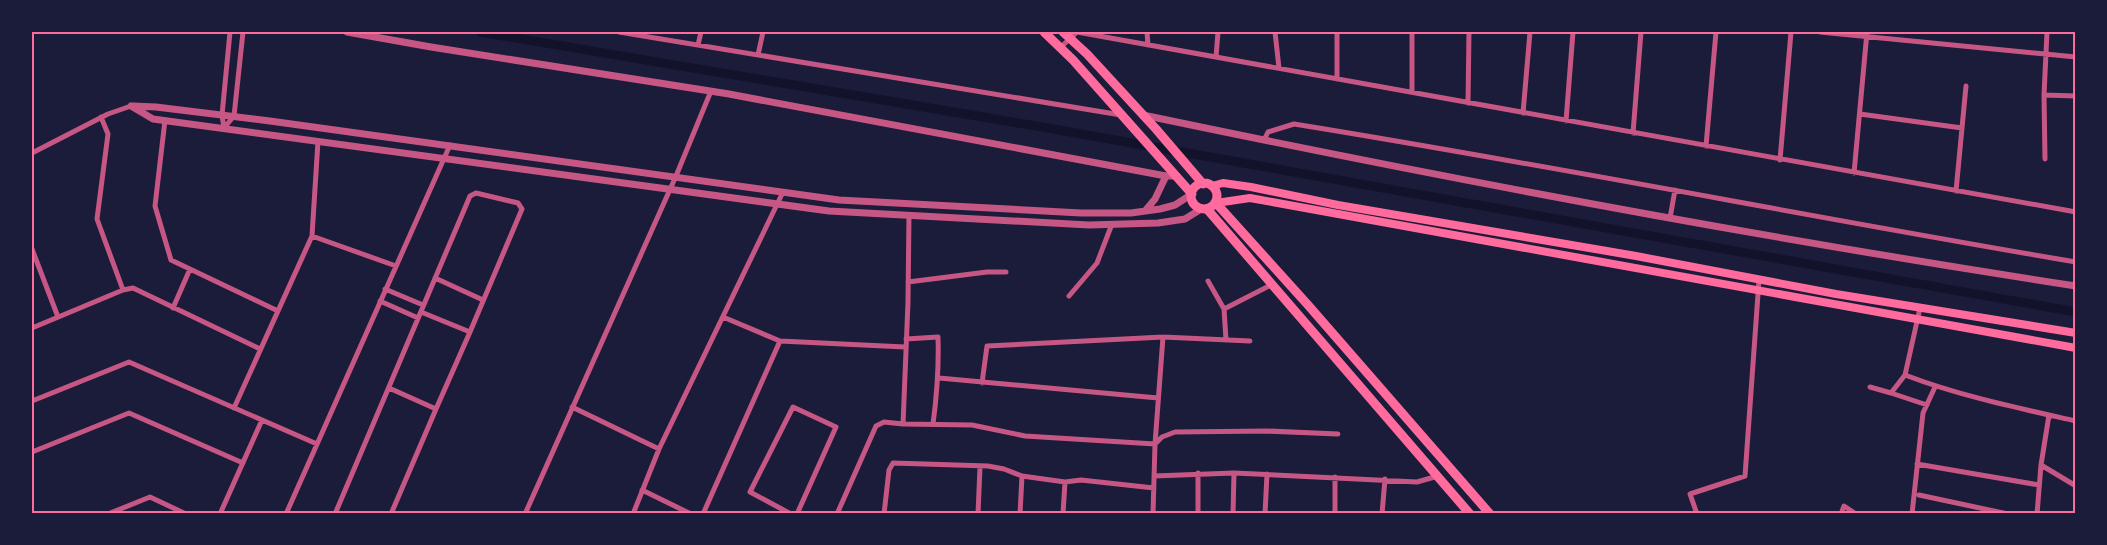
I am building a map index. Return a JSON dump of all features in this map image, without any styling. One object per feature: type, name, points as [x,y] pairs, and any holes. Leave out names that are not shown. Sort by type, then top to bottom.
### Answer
[{"type":"main road","points":[[1044,32],[1163,161],[1171,176],[1191,194],[1193,204],[1204,209],[1273,284],[1470,513]]},
{"type":"main road","points":[[1067,35],[1168,142],[1181,160],[1217,194],[1216,203],[1490,513]]},
{"type":"main road","points":[[1191,194],[1197,186],[1223,183],[1251,187],[1759,280],[2076,333]]},
{"type":"main road","points":[[1204,209],[1216,203],[1250,198],[2076,348]]},
{"type":"street","points":[[224,128],[222,115],[230,32]]},
{"type":"street","points":[[224,128],[234,117],[243,32]]},
{"type":"street","points":[[347,32],[711,91],[1171,176],[1145,211]]},
{"type":"street","points":[[619,32],[1121,115]]},
{"type":"street","points":[[698,45],[701,32]]},
{"type":"street","points":[[758,55],[763,32]]},
{"type":"street","points":[[1060,48],[1067,35],[1077,32],[2076,212]]},
{"type":"street","points":[[1147,32],[1148,45]]},
{"type":"street","points":[[1216,57],[1218,32]]},
{"type":"street","points":[[1275,32],[1279,68]]},
{"type":"street","points":[[1337,32],[1337,79]]},
{"type":"street","points":[[1412,32],[1413,92]]},
{"type":"street","points":[[1468,103],[1469,32]]},
{"type":"street","points":[[1523,113],[1530,32]]},
{"type":"street","points":[[1566,121],[1573,32]]},
{"type":"street","points":[[1633,133],[1641,32]]},
{"type":"street","points":[[1706,147],[1716,32]]},
{"type":"street","points":[[1780,160],[1791,32]]},
{"type":"street","points":[[1820,32],[1866,34],[2076,57]]},
{"type":"street","points":[[2045,159],[2044,95],[2047,32]]},
{"type":"street","points":[[1854,173],[1866,34]]},
{"type":"street","points":[[1956,191],[1966,86]]},
{"type":"street","points":[[525,513],[676,176],[711,91]]},
{"type":"street","points":[[2044,95],[2076,96]]},
{"type":"street","points":[[131,106],[153,119],[829,211],[1089,225],[1158,223],[1185,219],[1204,209]]},
{"type":"street","points":[[32,153],[101,117],[131,106],[222,115],[450,145],[839,200],[1058,212],[1121,213],[1175,205],[1191,194]]},
{"type":"street","points":[[1860,114],[1962,128]]},
{"type":"street","points":[[1143,115],[1503,189],[1889,258],[2076,286]]},
{"type":"street","points":[[101,117],[108,134],[97,219],[123,290]]},
{"type":"street","points":[[165,120],[155,206],[171,260],[278,311]]},
{"type":"street","points":[[1264,140],[1268,132],[1294,123],[1481,154],[1902,233],[2076,262]]},
{"type":"street","points":[[234,408],[312,236],[318,141]]},
{"type":"street","points":[[286,513],[450,145]]},
{"type":"street","points":[[1670,218],[1675,190]]},
{"type":"street","points":[[633,513],[659,449],[783,192]]},
{"type":"street","points":[[335,513],[472,194],[518,203],[522,209],[391,513]]},
{"type":"street","points":[[903,424],[909,215]]},
{"type":"street","points":[[1069,296],[1097,262],[1112,224]]},
{"type":"street","points":[[312,236],[396,266]]},
{"type":"street","points":[[32,249],[58,317]]},
{"type":"street","points":[[173,308],[190,269]]},
{"type":"street","points":[[908,282],[987,272],[1006,272]]},
{"type":"street","points":[[435,278],[483,300]]},
{"type":"street","points":[[1697,513],[1690,494],[1746,476],[1759,280]]},
{"type":"street","points":[[1208,281],[1224,309],[1226,340]]},
{"type":"street","points":[[1224,309],[1273,284]]},
{"type":"street","points":[[32,328],[123,290],[133,288],[260,350]]},
{"type":"street","points":[[385,289],[421,312]]},
{"type":"street","points":[[380,302],[421,312],[470,332]]},
{"type":"street","points":[[1891,393],[1905,375],[1920,308]]},
{"type":"street","points":[[723,317],[780,341],[905,347]]},
{"type":"street","points":[[906,339],[938,337],[939,378],[936,386],[933,424]]},
{"type":"street","points":[[1153,513],[1155,444],[1163,337]]},
{"type":"street","points":[[982,382],[987,346],[1163,337],[1250,341]]},
{"type":"street","points":[[704,513],[780,341]]},
{"type":"street","points":[[32,401],[129,362],[317,444]]},
{"type":"street","points":[[1905,375],[1935,387],[2076,422]]},
{"type":"street","points":[[939,378],[1158,398]]},
{"type":"street","points":[[1870,387],[1927,405]]},
{"type":"street","points":[[1912,513],[1923,413],[1935,387]]},
{"type":"street","points":[[389,388],[436,409]]},
{"type":"street","points":[[573,407],[659,449]]},
{"type":"street","points":[[791,513],[750,492],[793,407],[836,427],[797,513]]},
{"type":"street","points":[[32,452],[129,413],[243,463]]},
{"type":"street","points":[[2037,513],[2041,465],[2049,415]]},
{"type":"street","points":[[220,513],[262,420]]},
{"type":"street","points":[[837,513],[876,426],[884,422],[972,425],[1025,436],[1155,444],[1162,437],[1175,432],[1267,431],[1338,434]]},
{"type":"street","points":[[884,513],[889,470],[893,463],[980,466],[1004,469],[1022,476],[1065,482],[1081,480],[1154,488]]},
{"type":"street","points":[[1917,464],[2039,485]]},
{"type":"street","points":[[2041,465],[2076,486]]},
{"type":"street","points":[[978,513],[980,466]]},
{"type":"street","points":[[1198,472],[1198,513]]},
{"type":"street","points":[[1154,476],[1234,472],[1417,482],[1437,476]]},
{"type":"street","points":[[1233,513],[1234,472]]},
{"type":"street","points":[[1265,513],[1267,474]]},
{"type":"street","points":[[1020,513],[1022,476]]},
{"type":"street","points":[[1335,477],[1335,513]]},
{"type":"street","points":[[1382,513],[1385,479]]},
{"type":"street","points":[[1063,513],[1065,482]]},
{"type":"street","points":[[642,490],[691,513]]},
{"type":"street","points":[[1919,495],[2008,513]]},
{"type":"street","points":[[108,513],[150,497],[186,513]]},
{"type":"street","points":[[1841,513],[1844,506],[1856,513]]},
{"type":"waterway","points":[[480,32],[1048,128],[2076,312]]}]
